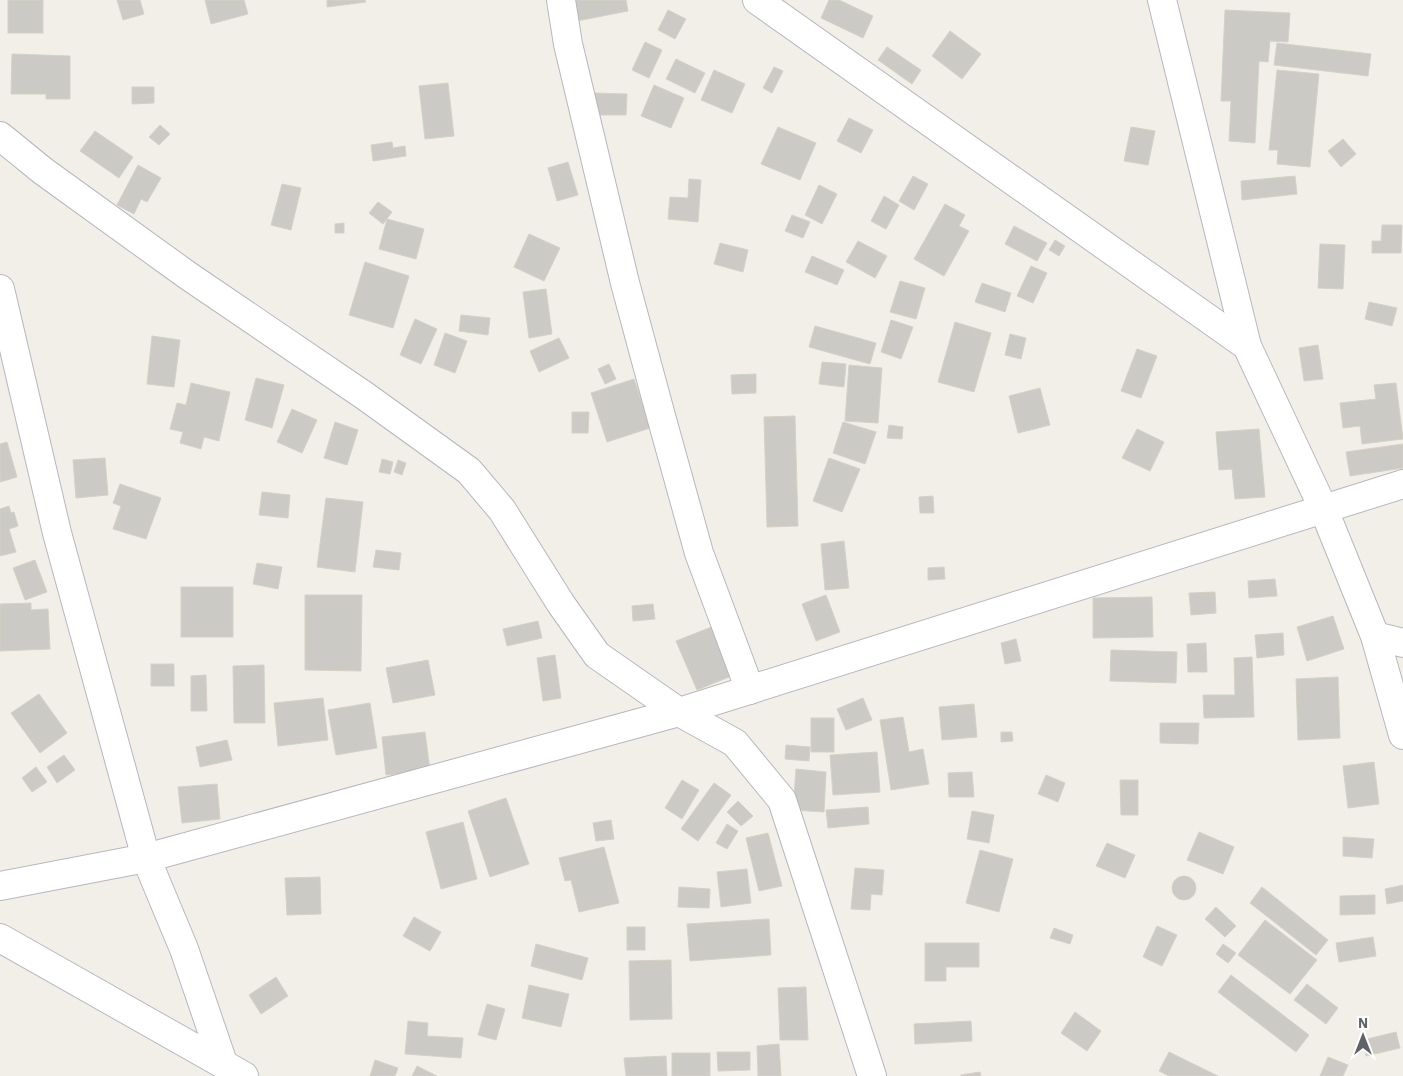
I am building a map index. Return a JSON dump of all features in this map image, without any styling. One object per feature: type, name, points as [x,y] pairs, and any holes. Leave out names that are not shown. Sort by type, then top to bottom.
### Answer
[{"type":"street","points":[[561,0],[568,44],[625,283],[661,416],[699,553],[750,690]]},
{"type":"street","points":[[757,0],[1246,346]]},
{"type":"street","points":[[1162,0],[1246,346],[1324,510],[1375,636],[1403,736]]},
{"type":"street","points":[[0,136],[42,172],[365,396],[469,471],[502,510],[561,604],[597,655],[679,712],[735,743],[782,800],[872,1076]]},
{"type":"street","points":[[0,290],[57,533],[146,858],[234,1070]]},
{"type":"street","points":[[0,886],[146,858],[679,712],[1403,484]]},
{"type":"street","points":[[1375,636],[1403,643]]},
{"type":"street","points":[[0,938],[234,1070]]},
{"type":"building","points":[[8,0],[43,0],[43,33],[8,33]]},
{"type":"building","points":[[117,0],[140,0],[144,14],[123,20]]},
{"type":"building","points":[[205,0],[244,0],[248,14],[211,24]]},
{"type":"building","points":[[327,0],[365,0],[366,2],[327,7]]},
{"type":"building","points":[[572,0],[626,0],[628,11],[577,21]]},
{"type":"building","points":[[829,0],[839,0],[873,16],[863,38],[821,18]]},
{"type":"building","points":[[668,10],[686,19],[675,39],[658,30]]},
{"type":"building","points":[[1225,10],[1290,13],[1288,42],[1270,41],[1268,62],[1259,61],[1255,143],[1229,141],[1231,101],[1221,101]]},
{"type":"building","points":[[950,31],[981,54],[962,79],[932,56]]},
{"type":"building","points":[[645,42],[662,50],[649,78],[632,70]]},
{"type":"building","points":[[1277,43],[1371,54],[1368,76],[1274,65]]},
{"type":"building","points":[[887,47],[921,70],[912,84],[878,60]]},
{"type":"building","points":[[12,54],[70,56],[70,99],[46,99],[46,94],[11,94]]},
{"type":"building","points":[[676,59],[705,73],[695,93],[666,79]]},
{"type":"building","points":[[774,67],[783,71],[772,93],[763,88]]},
{"type":"building","points":[[714,70],[745,84],[732,113],[701,100]]},
{"type":"building","points":[[1277,70],[1319,74],[1310,167],[1277,164],[1278,150],[1269,150]]},
{"type":"building","points":[[448,83],[454,136],[425,139],[419,86]]},
{"type":"building","points":[[654,85],[684,98],[671,128],[641,116]]},
{"type":"building","points":[[132,87],[154,87],[154,103],[132,104]]},
{"type":"building","points":[[594,93],[627,94],[626,115],[594,115]]},
{"type":"building","points":[[849,118],[873,130],[861,153],[837,141]]},
{"type":"building","points":[[160,125],[170,134],[159,145],[149,137]]},
{"type":"building","points":[[778,127],[816,143],[800,180],[761,164]]},
{"type":"building","points":[[1131,127],[1155,131],[1148,165],[1124,161]]},
{"type":"building","points":[[95,131],[133,157],[119,178],[80,151]]},
{"type":"building","points":[[1343,139],[1356,154],[1341,167],[1328,151]]},
{"type":"building","points":[[392,142],[393,148],[405,146],[406,156],[373,161],[371,145]]},
{"type":"building","points":[[568,162],[578,195],[557,201],[548,168]]},
{"type":"building","points":[[138,165],[161,178],[147,202],[141,199],[134,214],[117,205]]},
{"type":"building","points":[[913,176],[928,184],[914,210],[899,201]]},
{"type":"building","points":[[1295,176],[1297,194],[1242,200],[1241,181]]},
{"type":"building","points":[[689,179],[701,180],[698,222],[668,219],[670,197],[688,198]]},
{"type":"building","points":[[282,184],[301,188],[291,230],[271,225]]},
{"type":"building","points":[[819,185],[837,194],[822,224],[805,215]]},
{"type":"building","points":[[884,196],[899,205],[886,229],[871,221]]},
{"type":"building","points":[[378,202],[392,212],[383,224],[369,213]]},
{"type":"building","points":[[945,204],[965,215],[959,226],[969,231],[944,276],[914,259]]},
{"type":"building","points":[[792,215],[810,222],[803,238],[785,231]]},
{"type":"building","points":[[387,219],[424,229],[416,259],[379,249]]},
{"type":"building","points":[[344,223],[344,233],[335,233],[335,224]]},
{"type":"building","points":[[1382,225],[1402,225],[1401,253],[1372,253],[1372,241],[1381,241]]},
{"type":"building","points":[[1014,226],[1047,243],[1037,261],[1005,244]]},
{"type":"building","points":[[529,234],[560,248],[544,281],[514,267]]},
{"type":"building","points":[[1055,240],[1065,246],[1059,256],[1049,250]]},
{"type":"building","points":[[858,241],[887,256],[875,278],[846,262]]},
{"type":"building","points":[[720,243],[748,250],[743,272],[714,264]]},
{"type":"building","points":[[1320,244],[1345,245],[1343,289],[1318,288]]},
{"type":"building","points":[[812,256],[844,270],[837,285],[805,272]]},
{"type":"building","points":[[365,262],[409,276],[393,328],[349,315]]},
{"type":"building","points":[[1031,266],[1047,273],[1033,303],[1017,296]]},
{"type":"building","points":[[900,281],[925,288],[916,319],[890,312]]},
{"type":"building","points":[[982,283],[1011,293],[1005,312],[975,302]]},
{"type":"building","points":[[546,289],[552,334],[529,338],[523,292]]},
{"type":"building","points":[[1369,302],[1397,308],[1392,326],[1365,319]]},
{"type":"building","points":[[461,315],[490,318],[488,335],[459,331]]},
{"type":"building","points":[[415,319],[437,329],[421,364],[400,355]]},
{"type":"building","points":[[891,320],[913,327],[901,359],[881,352]]},
{"type":"building","points":[[955,322],[991,333],[974,392],[938,382]]},
{"type":"building","points":[[815,326],[876,343],[870,364],[809,347]]},
{"type":"building","points":[[445,333],[467,341],[455,373],[434,365]]},
{"type":"building","points":[[1010,334],[1026,338],[1021,359],[1005,355]]},
{"type":"building","points":[[152,336],[180,340],[174,387],[147,384]]},
{"type":"building","points":[[559,338],[569,358],[539,372],[530,351]]},
{"type":"building","points":[[1318,345],[1323,379],[1304,381],[1299,348]]},
{"type":"building","points":[[1137,349],[1157,356],[1141,398],[1121,391]]},
{"type":"building","points":[[822,362],[846,364],[844,387],[819,384]]},
{"type":"building","points":[[609,364],[616,379],[605,384],[598,369]]},
{"type":"building","points":[[849,365],[882,368],[878,423],[845,421]]},
{"type":"building","points":[[756,374],[756,393],[732,394],[731,375]]},
{"type":"building","points":[[256,378],[284,385],[272,428],[245,420]]},
{"type":"building","points":[[634,379],[650,428],[607,442],[591,393]]},
{"type":"building","points":[[191,383],[230,392],[219,441],[204,437],[201,449],[180,443],[183,432],[170,429],[177,403],[186,405]]},
{"type":"building","points":[[1396,383],[1403,439],[1362,444],[1360,426],[1343,428],[1340,403],[1376,399],[1374,385]]},
{"type":"building","points":[[1040,388],[1050,425],[1018,433],[1009,396]]},
{"type":"building","points":[[292,409],[317,420],[302,453],[277,442]]},
{"type":"building","points":[[572,412],[589,412],[588,433],[572,433]]},
{"type":"building","points":[[795,416],[798,526],[767,527],[764,417]]},
{"type":"building","points":[[335,422],[358,430],[347,465],[324,458]]},
{"type":"building","points":[[843,422],[876,432],[865,464],[833,453]]},
{"type":"building","points":[[889,425],[903,427],[902,439],[887,438]]},
{"type":"building","points":[[1137,429],[1164,442],[1150,471],[1122,458]]},
{"type":"building","points":[[1259,429],[1265,497],[1235,499],[1232,469],[1219,470],[1216,432]]},
{"type":"building","points":[[7,442],[17,477],[0,482],[0,444]]},
{"type":"building","points":[[1403,444],[1403,468],[1350,476],[1346,452]]},
{"type":"building","points":[[105,458],[108,495],[76,498],[73,460]]},
{"type":"building","points":[[829,458],[860,469],[842,512],[813,501]]},
{"type":"building","points":[[382,459],[393,462],[390,474],[379,472]]},
{"type":"building","points":[[398,460],[406,463],[402,475],[394,472]]},
{"type":"building","points":[[120,484],[161,498],[146,539],[113,529],[121,506],[113,503]]},
{"type":"building","points":[[262,492],[290,495],[288,518],[259,515]]},
{"type":"building","points":[[933,496],[934,513],[920,513],[919,497]]},
{"type":"building","points":[[326,498],[363,502],[355,572],[317,567]]},
{"type":"building","points":[[9,506],[11,513],[14,512],[18,526],[9,529],[16,552],[0,556],[0,509]]},
{"type":"building","points":[[844,541],[849,588],[825,590],[821,544]]},
{"type":"building","points":[[376,550],[401,553],[399,570],[373,567]]},
{"type":"building","points":[[35,560],[47,592],[25,600],[13,568]]},
{"type":"building","points":[[257,563],[282,567],[278,589],[253,584]]},
{"type":"building","points":[[944,567],[945,579],[928,580],[928,568]]},
{"type":"building","points":[[1275,579],[1277,596],[1249,598],[1248,581]]},
{"type":"building","points":[[181,587],[233,587],[233,637],[181,637]]},
{"type":"building","points":[[1215,592],[1216,613],[1191,615],[1189,593]]},
{"type":"building","points":[[305,595],[362,595],[361,671],[305,670]]},
{"type":"building","points":[[826,595],[840,632],[816,641],[802,604]]},
{"type":"building","points":[[1152,597],[1153,637],[1093,638],[1093,598]]},
{"type":"building","points":[[31,603],[31,610],[48,609],[50,649],[0,651],[0,604]]},
{"type":"building","points":[[653,604],[655,619],[633,621],[632,606]]},
{"type":"building","points":[[1333,616],[1344,649],[1307,661],[1297,627]]},
{"type":"building","points":[[538,621],[542,638],[507,646],[503,629]]},
{"type":"building","points":[[714,626],[734,675],[697,690],[676,641]]},
{"type":"building","points":[[1283,633],[1284,655],[1257,658],[1255,635]]},
{"type":"building","points":[[1016,639],[1021,661],[1005,664],[1001,643]]},
{"type":"building","points":[[1206,643],[1207,672],[1188,672],[1187,644]]},
{"type":"building","points":[[1111,650],[1177,652],[1176,683],[1110,681]]},
{"type":"building","points":[[555,655],[561,698],[543,701],[537,658]]},
{"type":"building","points":[[1252,657],[1254,717],[1204,718],[1203,695],[1235,695],[1234,658]]},
{"type":"building","points":[[428,660],[435,695],[393,703],[386,668]]},
{"type":"building","points":[[151,664],[174,664],[174,686],[151,686]]},
{"type":"building","points":[[264,665],[265,723],[234,723],[233,666]]},
{"type":"building","points":[[206,675],[207,711],[191,711],[191,676]]},
{"type":"building","points":[[1338,677],[1340,738],[1298,740],[1296,679]]},
{"type":"building","points":[[39,694],[67,733],[40,753],[11,713]]},
{"type":"building","points":[[323,698],[328,740],[278,746],[274,703]]},
{"type":"building","points":[[863,698],[872,720],[846,730],[837,709]]},
{"type":"building","points":[[370,703],[377,748],[336,755],[328,710]]},
{"type":"building","points":[[974,704],[977,737],[942,740],[939,707]]},
{"type":"building","points":[[903,717],[909,752],[923,749],[929,784],[891,790],[880,720]]},
{"type":"building","points":[[811,718],[834,718],[834,752],[811,752]]},
{"type":"building","points":[[1160,723],[1199,723],[1198,744],[1160,743]]},
{"type":"building","points":[[425,732],[430,770],[386,775],[382,737]]},
{"type":"building","points":[[1001,732],[1012,732],[1013,741],[1001,742]]},
{"type":"building","points":[[227,740],[232,760],[200,767],[196,747]]},
{"type":"building","points":[[786,745],[810,747],[809,761],[785,759]]},
{"type":"building","points":[[877,752],[880,792],[833,795],[830,755]]},
{"type":"building","points":[[64,755],[75,770],[57,783],[47,767]]},
{"type":"building","points":[[1374,762],[1379,804],[1348,808],[1343,766]]},
{"type":"building","points":[[36,767],[47,782],[32,792],[22,778]]},
{"type":"building","points":[[796,769],[826,772],[824,812],[793,810]]},
{"type":"building","points":[[972,772],[974,797],[949,797],[948,773]]},
{"type":"building","points":[[1046,775],[1065,783],[1058,802],[1038,794]]},
{"type":"building","points":[[682,780],[699,790],[682,819],[665,808]]},
{"type":"building","points":[[1120,780],[1138,780],[1138,815],[1121,815]]},
{"type":"building","points":[[714,783],[731,795],[698,841],[681,829]]},
{"type":"building","points":[[217,784],[220,819],[182,823],[178,787]]},
{"type":"building","points":[[506,798],[529,864],[490,877],[468,811]]},
{"type":"building","points":[[738,801],[753,816],[741,826],[727,812]]},
{"type":"building","points":[[868,807],[869,824],[828,828],[826,810]]},
{"type":"building","points":[[972,811],[994,815],[989,843],[967,839]]},
{"type":"building","points":[[611,820],[614,839],[596,841],[593,823]]},
{"type":"building","points":[[463,822],[477,879],[441,889],[426,832]]},
{"type":"building","points":[[727,824],[738,831],[727,849],[716,843]]},
{"type":"building","points":[[1199,832],[1234,847],[1223,874],[1187,860]]},
{"type":"building","points":[[768,833],[782,886],[759,891],[746,838]]},
{"type":"building","points":[[1343,837],[1374,839],[1372,858],[1343,856]]},
{"type":"building","points":[[1107,843],[1135,855],[1125,878],[1096,866]]},
{"type":"building","points":[[604,847],[619,903],[579,912],[571,880],[565,881],[559,858]]},
{"type":"building","points":[[980,850],[1013,859],[999,912],[966,903]]},
{"type":"building","points":[[855,868],[884,870],[882,895],[871,894],[870,910],[851,909]]},
{"type":"building","points":[[747,869],[751,903],[721,907],[717,872]]},
{"type":"building","points":[[1184,876],[1193,879],[1196,888],[1193,897],[1184,900],[1175,897],[1172,888],[1175,879]]},
{"type":"building","points":[[320,877],[321,914],[287,915],[285,878]]},
{"type":"building","points":[[1403,885],[1403,901],[1387,904],[1385,889]]},
{"type":"building","points":[[679,887],[710,889],[709,908],[678,907]]},
{"type":"building","points":[[1262,887],[1328,940],[1316,955],[1250,903]]},
{"type":"building","points":[[1375,895],[1375,914],[1340,915],[1340,896]]},
{"type":"building","points":[[1216,907],[1236,926],[1225,937],[1205,919]]},
{"type":"building","points":[[414,917],[441,932],[430,951],[403,936]]},
{"type":"building","points":[[769,919],[771,955],[690,961],[687,924]]},
{"type":"building","points":[[1265,920],[1317,960],[1290,994],[1238,955]]},
{"type":"building","points":[[1157,926],[1177,935],[1162,966],[1143,957]]},
{"type":"building","points":[[627,927],[645,927],[645,950],[627,950]]},
{"type":"building","points":[[1054,928],[1073,935],[1070,944],[1050,938]]},
{"type":"building","points":[[1373,937],[1376,956],[1339,962],[1336,943]]},
{"type":"building","points":[[925,943],[979,943],[979,967],[946,967],[946,981],[925,981]]},
{"type":"building","points":[[536,944],[588,958],[582,980],[531,966]]},
{"type":"building","points":[[1223,944],[1236,953],[1228,963],[1216,954]]},
{"type":"building","points":[[671,960],[672,1019],[630,1020],[629,961]]},
{"type":"building","points":[[1231,975],[1309,1035],[1296,1052],[1218,992]]},
{"type":"building","points":[[276,977],[288,996],[261,1014],[249,995]]},
{"type":"building","points":[[1307,984],[1338,1008],[1326,1024],[1294,1000]]},
{"type":"building","points":[[529,985],[569,994],[561,1027],[522,1018]]},
{"type":"building","points":[[806,987],[808,1040],[780,1040],[778,988]]},
{"type":"building","points":[[487,1004],[505,1009],[496,1040],[478,1035]]},
{"type":"building","points":[[1075,1012],[1101,1031],[1087,1051],[1061,1033]]},
{"type":"building","points":[[408,1021],[428,1023],[427,1036],[463,1038],[461,1058],[405,1054]]},
{"type":"building","points":[[971,1021],[972,1041],[915,1044],[914,1024]]},
{"type":"building","points":[[1396,1032],[1400,1048],[1366,1056],[1363,1040]]},
{"type":"building","points":[[779,1044],[781,1076],[758,1076],[757,1046]]},
{"type":"building","points":[[717,1052],[750,1052],[750,1070],[718,1071]]},
{"type":"building","points":[[1169,1052],[1218,1076],[1169,1076],[1159,1071]]},
{"type":"building","points":[[672,1053],[710,1053],[710,1076],[672,1076]]},
{"type":"building","points":[[666,1056],[667,1076],[626,1076],[624,1058]]},
{"type":"building","points":[[1328,1057],[1348,1065],[1343,1076],[1320,1076]]},
{"type":"building","points":[[375,1060],[398,1068],[395,1076],[370,1076]]},
{"type":"building","points":[[417,1066],[437,1076],[412,1076]]},
{"type":"building","points":[[980,1072],[981,1076],[961,1076],[961,1075]]}]
